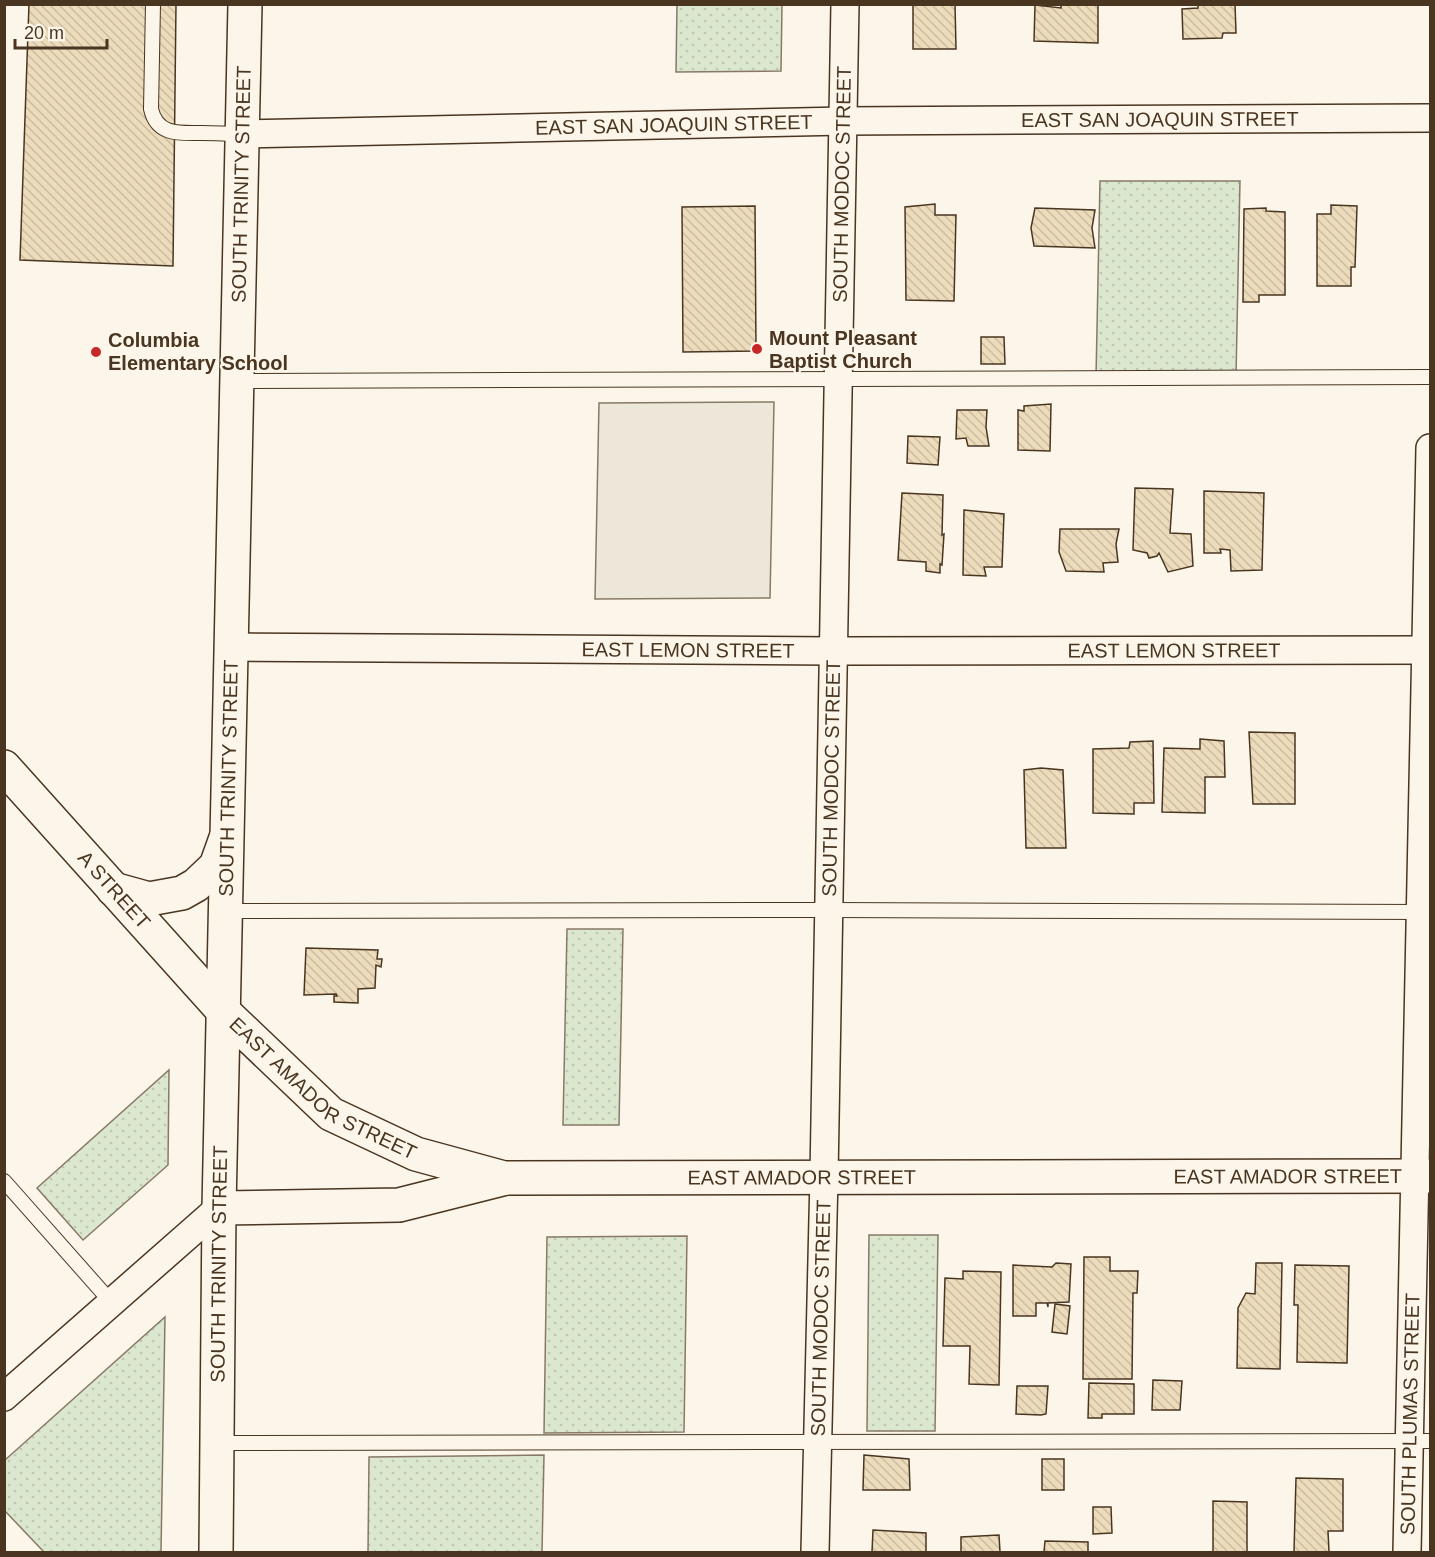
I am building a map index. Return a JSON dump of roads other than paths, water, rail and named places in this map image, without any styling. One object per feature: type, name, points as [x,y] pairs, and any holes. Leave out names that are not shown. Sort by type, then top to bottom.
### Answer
[{"type":"main road","name":"SOUTH TRINITY STREET","points":[[216,1552],[219,1208],[229,831],[245,4]]},
{"type":"main road","name":"A STREET","points":[[4,767],[225,1013]]},
{"type":"main road","points":[[113,889],[149,898],[182,893],[196,885],[216,866],[229,831]]},
{"type":"main road","name":"EAST AMADOR STREET","points":[[225,1013],[331,1114],[416,1154],[504,1178],[1423,1176]]},
{"type":"main road","points":[[219,1208],[399,1205],[504,1178]]},
{"type":"street","name":"SOUTH MODOC STREET","points":[[815,1552],[845,4]]},
{"type":"street","name":"EAST SAN JOAQUIN STREET","points":[[242,134],[844,121],[1431,118]]},
{"type":"street","name":"SOUTH PLUMAS STREET","points":[[1407,1552],[1420,1441],[1431,448]]},
{"type":"street","name":"EAST LEMON STREET","points":[[232,647],[834,651],[1429,650]]},
{"type":"street","points":[[4,1397],[219,1208]]},
{"type":"lane","points":[[153,4],[151,109],[154,120],[163,128],[176,133],[242,134]]},
{"type":"lane","points":[[237,381],[1431,377]]},
{"type":"lane","points":[[227,911],[1426,912]]},
{"type":"lane","points":[[4,1181],[111,1303]]},
{"type":"lane","points":[[217,1443],[1420,1441]]},
{"type":"place","name":"Mount Pleasant Baptist Church","points":[[757,349]]},
{"type":"place","name":"Columbia Elementary School","points":[[96,352]]}]
